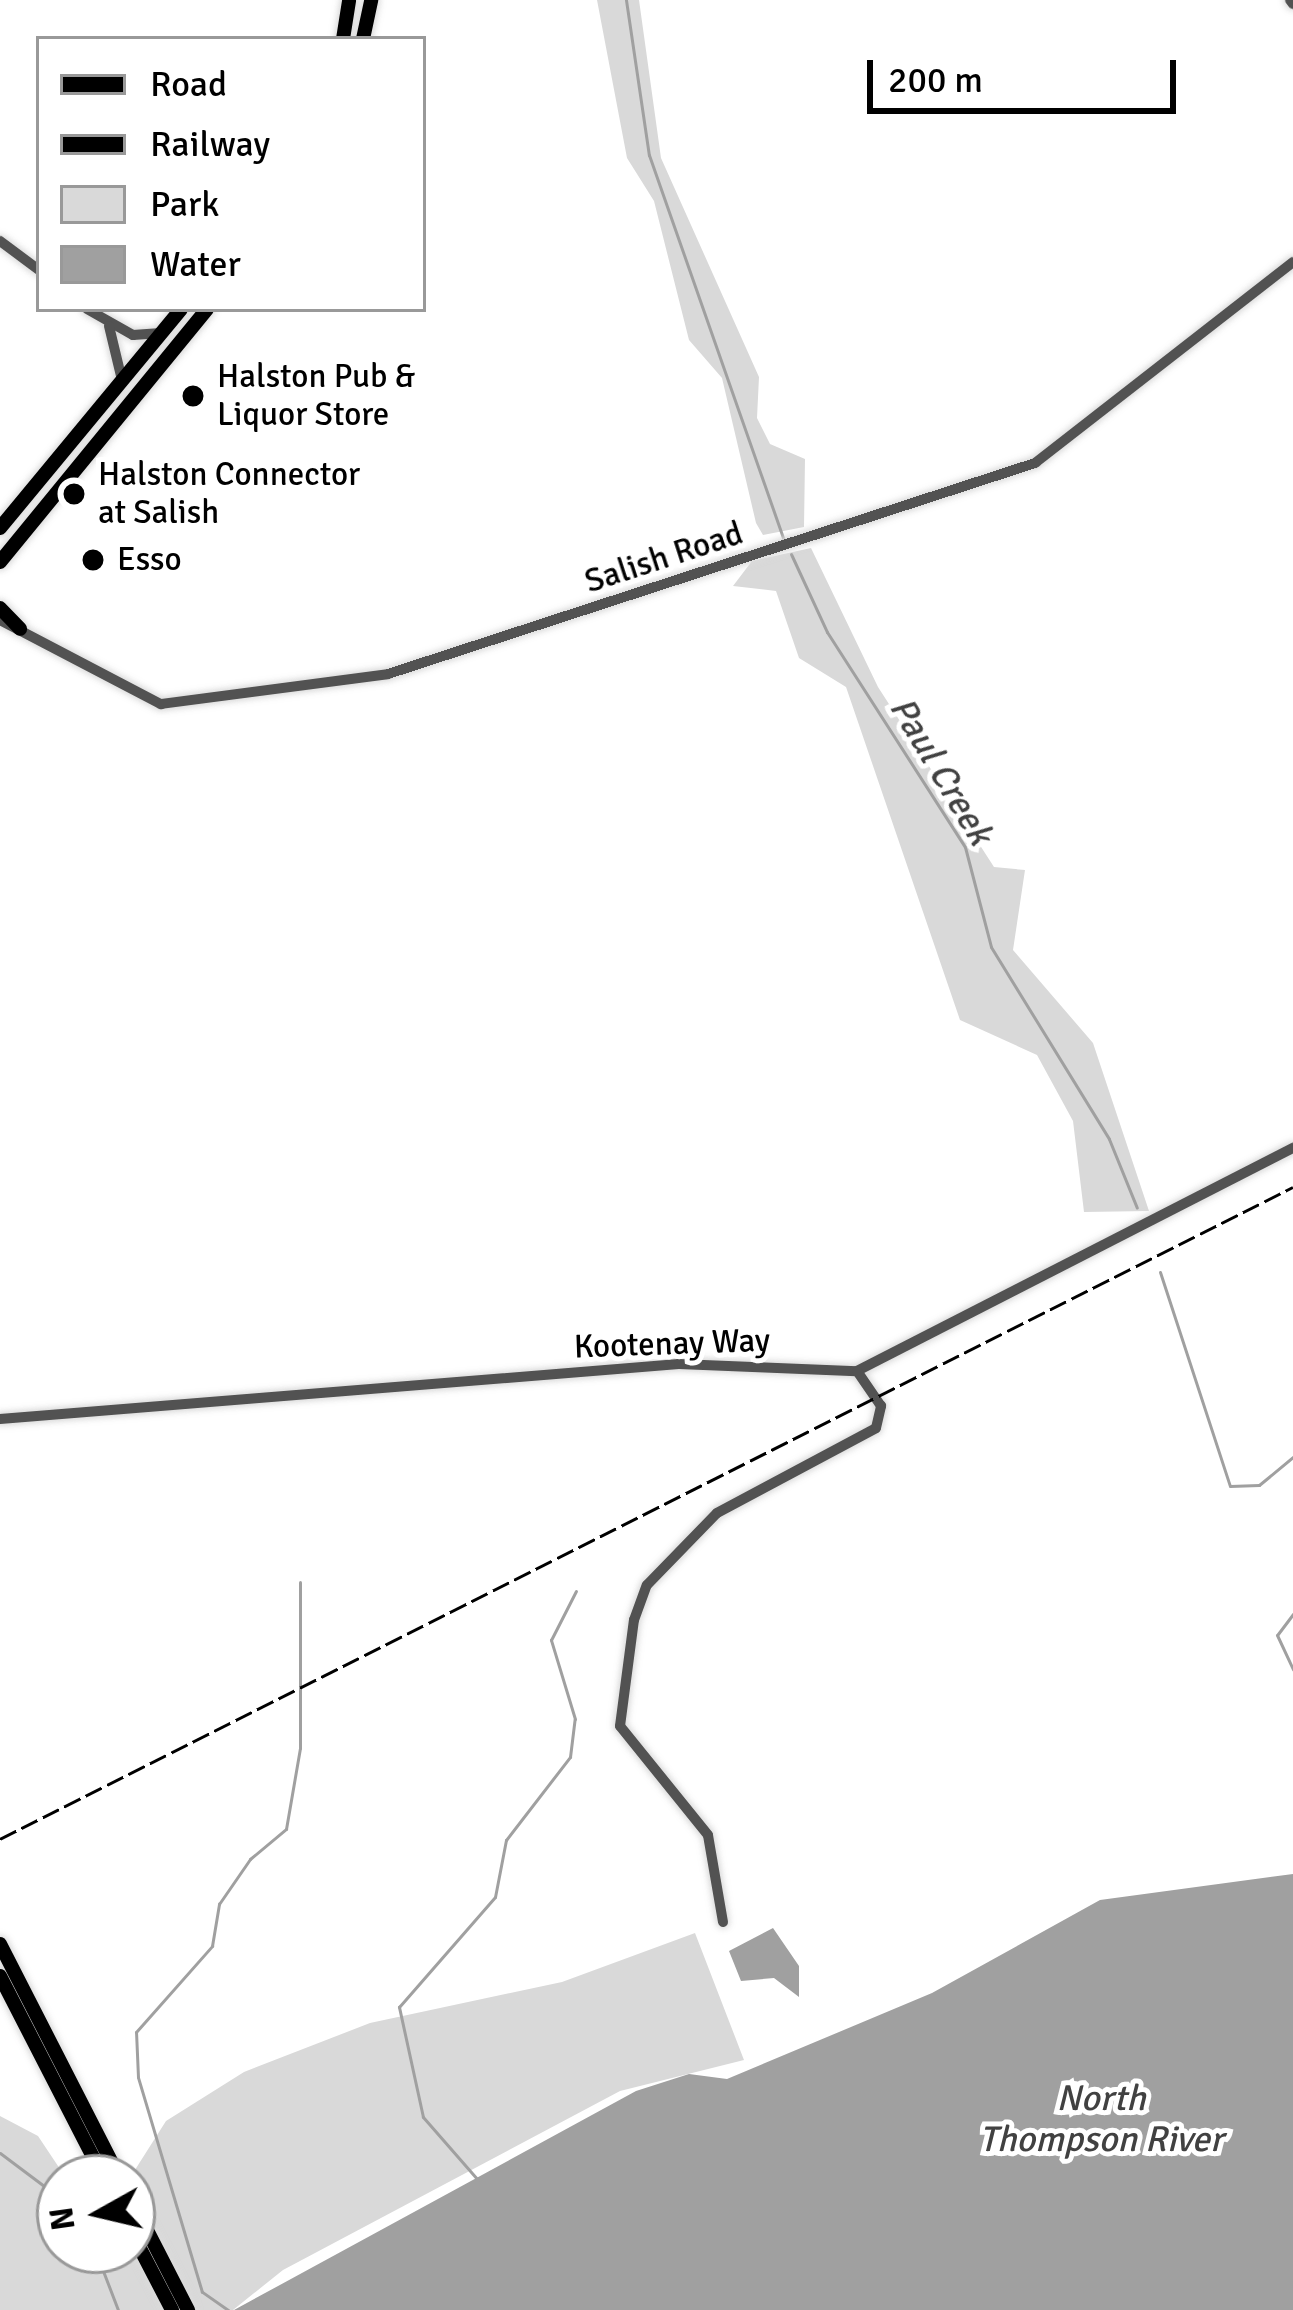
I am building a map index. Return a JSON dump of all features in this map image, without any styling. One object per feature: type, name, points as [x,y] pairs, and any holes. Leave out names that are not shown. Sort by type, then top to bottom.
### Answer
[{"type":"main road","points":[[343,36],[349,0]]},
{"type":"main road","points":[[364,36],[371,0]]},
{"type":"main road","points":[[0,528],[178,312]]},
{"type":"main road","points":[[3,560],[205,312]]},
{"type":"main road","points":[[0,608],[20,629]]},
{"type":"main road","points":[[0,624],[20,629]]},
{"type":"main road","points":[[0,1944],[96,2154]]},
{"type":"main road","points":[[0,1976],[103,2154]]},
{"type":"main road","points":[[156,2248],[188,2310]]},
{"type":"main road","points":[[153,2274],[172,2310]]},
{"type":"street","points":[[1,240],[36,268]]},
{"type":"street","name":"Salish Road","points":[[20,629],[161,704],[388,674],[1035,463],[1293,262]]},
{"type":"street","points":[[92,312],[109,326],[161,333]]},
{"type":"street","points":[[109,326],[122,380]]},
{"type":"street","name":"Kootenay Way","points":[[0,1419],[679,1364],[857,1371],[1293,1148]]},
{"type":"street","points":[[723,1922],[708,1835],[616,1709],[647,1586],[717,1513],[876,1428],[881,1406],[857,1371]]},
{"type":"green space","points":[[597,0],[639,0],[661,158],[759,377],[757,418],[770,444],[805,459],[804,527],[763,535],[756,523],[722,378],[689,340],[654,201],[627,158]]},
{"type":"green space","points":[[811,548],[878,687],[994,867],[1025,870],[1013,950],[1093,1043],[1149,1211],[1084,1212],[1073,1121],[1037,1055],[960,1020],[846,687],[799,658],[776,591],[733,586],[752,561]]},
{"type":"green space","points":[[695,1933],[744,2060],[620,2091],[283,2270],[233,2310],[0,2310],[0,2116],[38,2136],[50,2154],[36,2154],[36,2274],[156,2274],[156,2154],[145,2154],[166,2121],[244,2072],[370,2023],[562,1982]]},
{"type":"water","name":"North Thompson River","points":[[1293,1874],[1293,2310],[234,2310],[636,2091],[689,2074],[727,2079],[932,1993],[1100,1900]]},
{"type":"water","points":[[773,1928],[799,1966],[799,1997],[774,1978],[741,1981],[729,1951]]},
{"type":"waterway","name":"Paul Creek","points":[[626,0],[649,155],[783,538]]},
{"type":"waterway","name":"Paul Creek","points":[[791,554],[827,632],[965,847],[991,947],[1109,1139],[1137,1208]]},
{"type":"waterway","name":"Paul Creek","points":[[1160,1272],[1230,1486],[1259,1485],[1293,1457]]},
{"type":"waterway","points":[[228,2310],[202,2292],[138,2077],[136,2032],[212,1946],[219,1904],[250,1859],[286,1829],[300,1748],[300,1582]]},
{"type":"waterway","points":[[478,2180],[423,2117],[399,2007],[495,1897],[506,1840],[570,1757],[575,1719],[551,1640],[576,1591]]},
{"type":"waterway","name":"Paul Creek","points":[[1293,1614],[1277,1635],[1293,1670]]},
{"type":"waterway","points":[[0,2153],[36,2180]]},
{"type":"waterway","points":[[104,2274],[118,2310]]},
{"type":"railway","points":[[0,1839],[1293,1187]]},
{"type":"place","name":"Halston Pub & Liquor Store","points":[[193,396]]},
{"type":"place","name":"Halston Connector at Salish","points":[[74,494]]},
{"type":"place","name":"Esso","points":[[93,560]]}]
